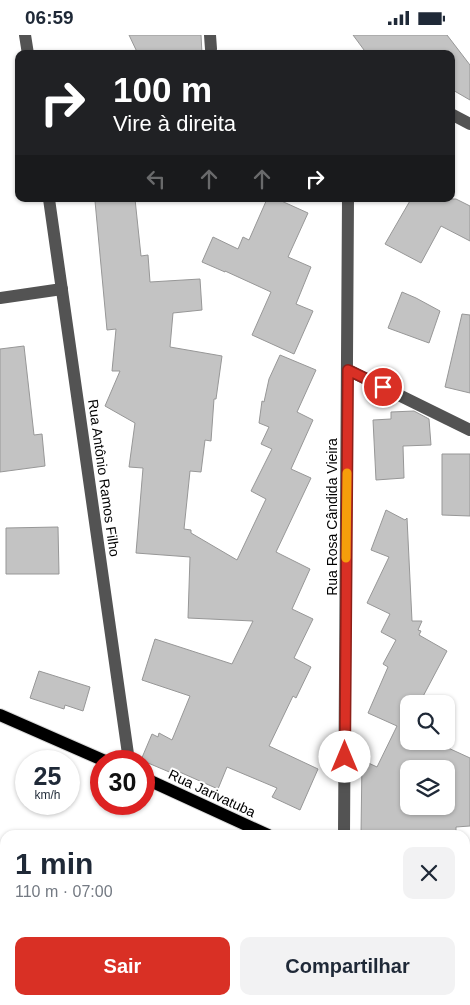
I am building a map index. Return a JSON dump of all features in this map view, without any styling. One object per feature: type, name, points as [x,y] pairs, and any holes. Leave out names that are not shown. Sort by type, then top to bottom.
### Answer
[{"type":"main road","points":[[0,715],[90,754]]},
{"type":"main road","name":"Rua Jarivatuba","points":[[155,783],[257,830]]},
{"type":"street","points":[[25,35],[27,50]]},
{"type":"street","points":[[210,35],[210,49]]},
{"type":"street","points":[[455,116],[470,124]]},
{"type":"street","name":"Rua Antônio Ramos Filho","points":[[49,202],[127,750]]},
{"type":"street","name":"Rua Rosa Cândida Vieira","points":[[344,830],[348,202]]},
{"type":"street","points":[[0,298],[62,289]]},
{"type":"street","points":[[348,370],[470,430]]},
{"type":"building","points":[[129,35],[201,35],[202,50],[136,50]]},
{"type":"building","points":[[353,35],[447,35],[470,65],[470,100],[455,91],[455,50],[364,50]]},
{"type":"building","points":[[456,199],[470,206],[470,241],[441,226],[421,263],[385,244],[409,202],[455,202]]},
{"type":"building","points":[[95,202],[135,202],[141,256],[148,255],[150,282],[200,279],[202,310],[173,313],[170,347],[222,356],[216,399],[214,399],[211,441],[205,440],[201,472],[190,471],[184,529],[191,530],[191,533],[237,560],[266,499],[251,491],[272,449],[261,444],[269,427],[259,423],[262,401],[264,402],[269,379],[280,355],[316,370],[297,412],[313,420],[291,469],[311,478],[276,552],[310,569],[292,609],[313,619],[294,658],[311,667],[296,698],[293,696],[269,746],[318,769],[300,810],[272,797],[277,788],[227,767],[218,789],[175,770],[174,774],[155,766],[155,750],[145,750],[152,734],[158,737],[159,733],[172,740],[190,696],[142,680],[155,639],[232,664],[253,621],[188,618],[190,557],[136,553],[143,468],[129,467],[135,423],[105,406],[120,371],[112,371],[116,329],[107,330]]},
{"type":"building","points":[[266,202],[284,202],[308,213],[288,257],[311,267],[296,304],[313,311],[294,354],[252,335],[271,292],[202,262],[213,237],[238,249],[243,237],[249,240]]},
{"type":"building","points":[[402,292],[440,311],[429,343],[388,328]]},
{"type":"building","points":[[462,314],[470,315],[470,393],[445,387]]},
{"type":"building","points":[[24,346],[34,435],[42,434],[45,466],[0,472],[0,349]]},
{"type":"building","points":[[414,411],[429,419],[431,445],[403,446],[404,478],[376,480],[373,420],[391,419],[391,412]]},
{"type":"building","points":[[442,454],[470,454],[470,516],[442,515]]},
{"type":"building","points":[[386,510],[405,520],[407,518],[412,621],[422,621],[418,630],[421,631],[419,635],[447,651],[424,695],[400,695],[400,750],[453,750],[470,758],[470,826],[456,827],[456,830],[361,830],[362,760],[377,767],[397,726],[368,713],[388,667],[383,664],[396,640],[381,632],[390,614],[367,603],[389,557],[371,550]]},
{"type":"building","points":[[58,527],[59,574],[6,574],[6,528]]},
{"type":"building","points":[[39,671],[90,687],[83,711],[65,705],[64,709],[30,698]]},
{"type":"slow traffic","points":[[346,558],[347,473]]},
{"type":"route","points":[[345,757],[348,370],[383,387]]}]
